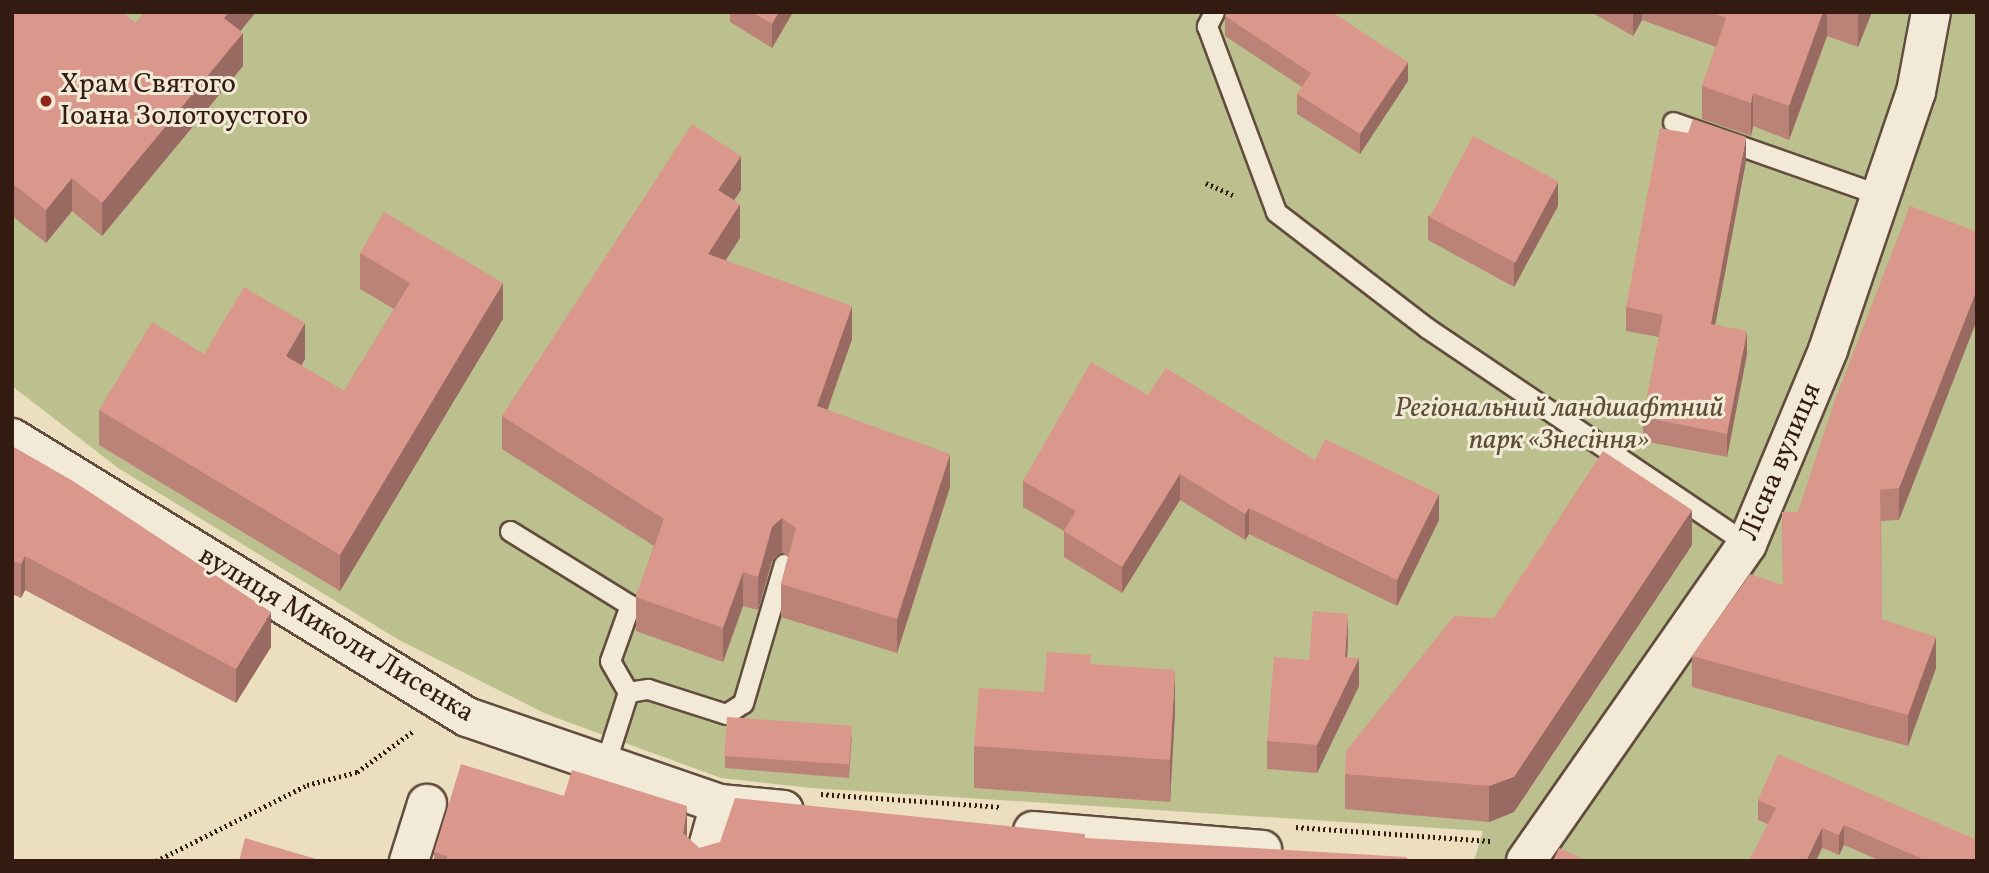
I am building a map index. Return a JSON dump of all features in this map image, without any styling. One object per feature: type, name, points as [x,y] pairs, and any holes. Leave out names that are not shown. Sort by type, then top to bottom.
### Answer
[{"type":"street","name":"Лісна вулиця","points":[[1514,851],[1747,544],[1828,350],[1878,194],[1916,92],[1931,12]]},
{"type":"street","name":"вулиця Миколи Лисенка","points":[[12,438],[467,717],[720,804],[814,803]]},
{"type":"street","points":[[409,861],[426,804]]},
{"type":"street","points":[[704,861],[720,804]]},
{"type":"street","points":[[1001,817],[1286,839]]},
{"type":"lane","points":[[1214,12],[1207,26],[1276,212],[1427,328],[1747,544]]},
{"type":"lane","points":[[1673,122],[1878,194]]},
{"type":"lane","points":[[510,531],[629,605],[610,661],[628,692],[606,764]]},
{"type":"lane","points":[[628,692],[648,689],[726,714],[743,704],[783,564]]},
{"type":"path","points":[[156,861],[307,785],[356,772],[419,723]]},
{"type":"path","points":[[814,803],[1001,817]]},
{"type":"path","points":[[1286,839],[1514,851]]},
{"type":"green space","name":"Регіональний ландшафтний парк «Знесіння»","points":[[12,12],[1977,12],[1977,861],[1474,861],[1483,831],[811,788],[721,778],[546,714],[399,640],[118,468],[12,386]]},
{"type":"building","points":[[12,12],[123,12],[136,23],[145,12],[229,12],[224,18],[243,33],[102,203],[72,178],[46,210],[12,183]]},
{"type":"building","points":[[752,12],[779,12],[772,24]]},
{"type":"building","points":[[1227,12],[1332,12],[1408,62],[1360,134],[1297,94],[1311,73],[1225,16]]},
{"type":"building","points":[[1711,12],[1823,12],[1789,106],[1753,93],[1751,103],[1702,86],[1726,18]]},
{"type":"building","points":[[1693,119],[1746,137],[1711,324],[1747,331],[1727,434],[1643,417],[1663,315],[1626,307],[1660,128],[1688,133]]},
{"type":"building","points":[[692,124],[741,156],[718,190],[740,204],[708,254],[852,306],[817,406],[950,454],[897,619],[781,584],[796,528],[782,518],[772,527],[758,577],[743,572],[723,628],[636,597],[664,519],[502,416]]},
{"type":"building","points":[[1473,136],[1559,182],[1515,263],[1430,217]]},
{"type":"building","points":[[1910,206],[1977,232],[1977,289],[1899,488],[1880,490],[1882,619],[1936,637],[1908,715],[1692,656],[1750,574],[1783,585],[1782,512],[1798,512],[1835,400]]},
{"type":"building","points":[[384,212],[503,283],[340,555],[99,410],[152,322],[204,354],[244,287],[305,323],[286,356],[344,391],[410,283],[360,253]]},
{"type":"building","points":[[1091,362],[1148,395],[1166,368],[1315,460],[1325,439],[1439,494],[1397,580],[1249,508],[1245,514],[1180,474],[1122,567],[1064,531],[1076,511],[1023,481]]},
{"type":"building","points":[[12,446],[73,481],[271,612],[236,669],[25,556],[21,564],[12,560]]},
{"type":"building","points":[[1603,451],[1692,510],[1514,777],[1489,786],[1345,774],[1346,751],[1454,616],[1494,618]]},
{"type":"building","points":[[1313,611],[1348,614],[1345,657],[1359,658],[1317,745],[1267,741],[1274,657],[1309,660]]},
{"type":"building","points":[[1047,652],[1091,655],[1090,664],[1175,670],[1170,760],[974,746],[979,688],[1044,692]]},
{"type":"building","points":[[727,717],[852,726],[849,765],[724,756]]},
{"type":"building","points":[[1778,754],[1977,840],[1976,861],[1927,861],[1844,825],[1839,835],[1822,828],[1806,861],[1749,861],[1776,808],[1758,800]]},
{"type":"building","points":[[461,764],[564,796],[572,770],[687,806],[683,833],[699,848],[720,842],[735,798],[1085,834],[1085,838],[1406,857],[1410,861],[446,861],[447,856],[434,852]]},
{"type":"building","points":[[245,838],[323,861],[239,861]]},
{"type":"building","points":[[1559,848],[1588,861],[1553,861]]},
{"type":"place","name":"Храм Святого Іоана Золотоустого","points":[[46,101]]}]
